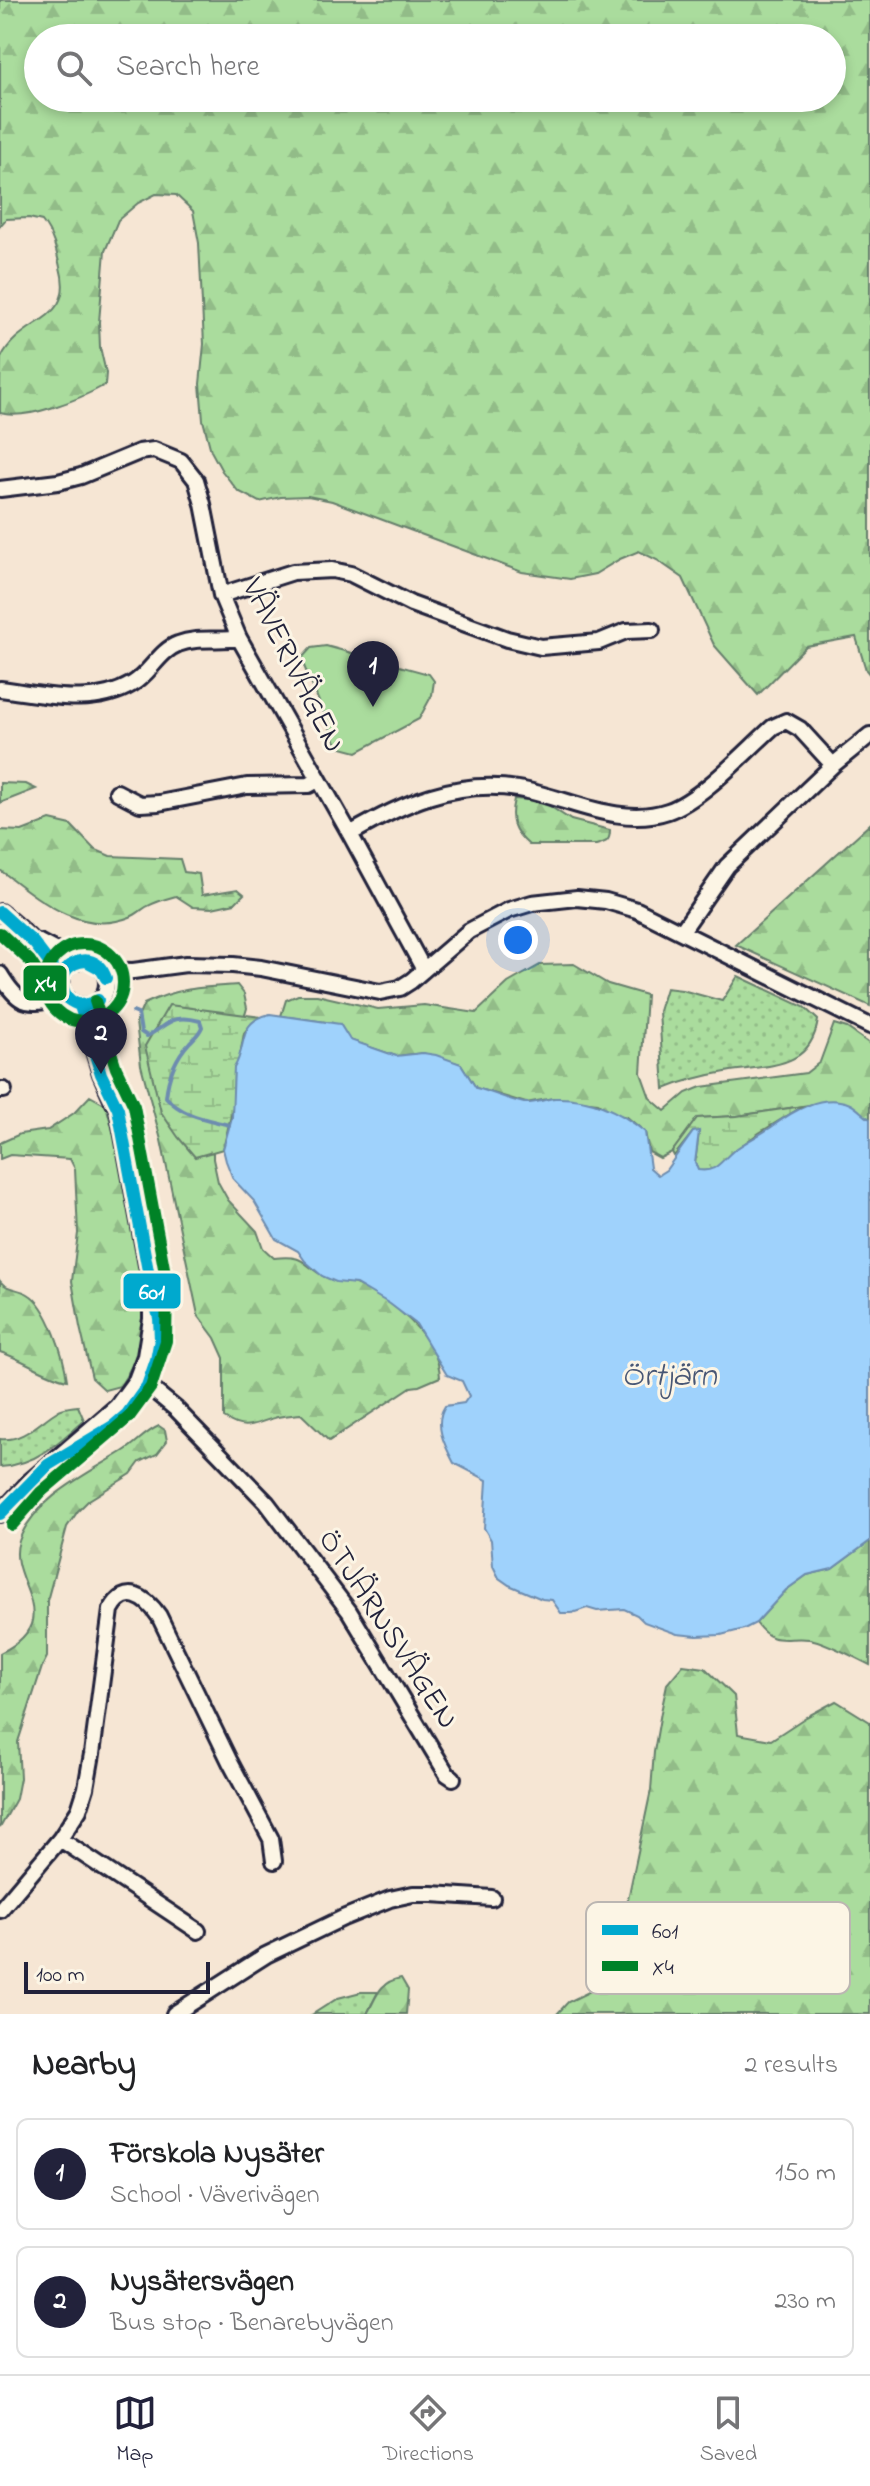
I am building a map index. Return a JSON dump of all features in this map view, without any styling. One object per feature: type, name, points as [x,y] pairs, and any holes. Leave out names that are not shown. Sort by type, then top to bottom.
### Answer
[{"type":"street","name":"VÄVERIVÄGEN","points":[[0,489],[45,486],[81,476],[139,452],[154,450],[181,461],[196,480],[221,595],[239,638],[424,970]]},
{"type":"street","points":[[221,595],[284,574],[332,570],[351,574],[411,604],[507,639],[541,647],[599,642],[626,631],[652,630]]},
{"type":"street","points":[[0,689],[57,698],[81,698],[133,684],[176,644],[202,639],[239,638]]},
{"type":"street","points":[[350,834],[419,799],[465,787],[519,789],[623,816],[670,811],[697,795],[773,727],[786,721],[800,729],[833,765]]},
{"type":"street","points":[[682,931],[727,866],[833,765],[870,735]]},
{"type":"street","points":[[117,792],[140,804],[159,803],[247,786],[309,785],[318,780]]},
{"type":"street","points":[[0,912],[32,938],[77,962],[91,962],[103,970],[133,971],[186,964],[233,965],[380,992],[400,988],[469,931],[491,918],[532,903],[554,900],[606,901],[637,910],[682,931],[870,1026]]},
{"type":"street","points":[[32,938],[50,960],[62,982],[63,992],[74,1002],[101,1074],[118,1109]]},
{"type":"street","points":[[41,1001],[62,982],[67,969],[77,962]]},
{"type":"street","points":[[103,970],[106,986]]},
{"type":"street","points":[[0,1514],[48,1465],[113,1426],[141,1397],[142,1383],[156,1360],[160,1339],[159,1318],[98,1001],[106,986],[133,971]]},
{"type":"street","points":[[0,974],[16,997],[28,1002],[90,1005],[98,1001]]},
{"type":"street","name":"ÖTJÄRNSVÄGEN","points":[[142,1383],[176,1409],[267,1503],[349,1611],[447,1774],[453,1778]]},
{"type":"street","points":[[0,1910],[60,1839],[79,1810],[86,1788],[111,1610],[116,1600],[124,1596],[134,1595],[150,1604],[159,1616],[271,1839],[274,1861]]},
{"type":"street","points":[[60,1839],[198,1931]]},
{"type":"street","points":[[174,2014],[266,1955],[390,1899],[413,1894],[492,1898]]},
{"type":"green space","points":[[0,0],[870,0],[870,675],[856,637],[806,646],[758,695],[714,645],[683,578],[639,551],[595,574],[570,579],[522,572],[332,501],[308,496],[259,502],[238,491],[211,451],[203,420],[200,384],[204,344],[199,243],[193,211],[176,195],[156,194],[138,203],[118,220],[105,251],[99,322],[105,385],[68,402],[38,411],[11,415],[0,413],[1,358],[21,334],[54,310],[63,286],[54,242],[42,221],[6,219],[0,226]]},
{"type":"green space","points":[[326,646],[429,674],[434,681],[432,695],[419,719],[357,752],[338,747],[301,659],[311,648]]},
{"type":"green space","points":[[0,783],[26,784],[36,789],[0,803]]},
{"type":"green space","points":[[514,799],[542,801],[571,820],[610,830],[608,839],[596,845],[529,845],[514,825]]},
{"type":"green space","points":[[50,820],[71,825],[94,849],[110,856],[180,859],[184,872],[199,874],[202,895],[238,889],[244,894],[235,903],[212,908],[193,907],[176,896],[112,922],[94,922],[60,912],[0,870],[0,830],[22,831]]},
{"type":"green space","points":[[870,824],[870,1006],[736,945]]},
{"type":"green space","points":[[574,964],[608,984],[646,995],[641,1073],[650,1098],[665,1111],[686,1093],[701,1087],[806,1073],[820,1062],[834,1024],[847,1028],[870,1044],[870,1119],[843,1102],[698,1118],[672,1152],[660,1158],[649,1152],[645,1132],[627,1117],[614,1114],[598,1103],[553,1098],[526,1103],[476,1088],[461,1064],[423,1053],[396,1056],[349,1040],[333,1023],[281,1016],[286,1000],[298,995],[317,995],[378,1009],[424,1005],[476,1013],[508,983],[540,965]]},
{"type":"green space","points":[[738,976],[804,1007],[818,1020],[807,1048],[786,1062],[705,1076],[664,1089],[659,1011],[666,988],[722,1001]]},
{"type":"green space","points":[[237,985],[244,994],[247,1008],[213,1127],[213,1159],[218,1182],[228,1200],[257,1231],[263,1248],[274,1258],[298,1259],[329,1279],[369,1290],[411,1321],[438,1362],[440,1377],[411,1387],[329,1441],[301,1414],[280,1416],[249,1426],[238,1425],[224,1418],[224,1358],[215,1338],[198,1315],[161,1140],[141,1065],[136,1022],[144,1004],[178,991]]},
{"type":"green space","points":[[169,1005],[261,1017],[244,1033],[239,1061],[234,1068],[233,1107],[223,1149],[195,1157],[161,1112],[145,1046]]},
{"type":"green space","points":[[90,1096],[106,1105],[123,1168],[147,1308],[142,1340],[131,1368],[120,1386],[105,1390],[92,1378],[72,1281],[78,1233],[75,1169],[70,1159],[10,1155],[0,1159],[0,1143],[20,1134],[48,1130],[74,1113]]},
{"type":"green space","points":[[803,1106],[731,1153],[714,1170],[698,1171],[695,1164],[699,1132],[693,1132],[674,1156],[672,1152],[697,1118],[737,1116]]},
{"type":"green space","points":[[0,1281],[28,1294],[43,1309],[59,1346],[67,1380],[0,1352]]},
{"type":"green space","points":[[78,1406],[84,1420],[56,1444],[24,1462],[0,1467],[0,1439],[17,1437],[59,1410]]},
{"type":"green space","points":[[159,1426],[165,1430],[167,1441],[157,1454],[140,1462],[131,1474],[89,1500],[67,1527],[47,1601],[47,1657],[18,1742],[20,1778],[16,1799],[0,1828],[0,1653],[20,1640],[30,1627],[33,1613],[17,1556],[19,1541],[36,1512],[49,1500]]},
{"type":"green space","points":[[870,1541],[870,1665],[815,1640],[774,1638],[756,1623],[786,1590],[807,1575],[832,1569]]},
{"type":"green space","points":[[683,1665],[705,1668],[734,1696],[738,1734],[771,1740],[836,1701],[870,1722],[870,2014],[557,2014],[568,2002],[586,1993],[850,1994],[850,1902],[627,1902],[651,1790],[654,1752],[667,1684]]},
{"type":"green space","points":[[401,1978],[408,1990],[406,2014],[367,2014],[383,1986]]},
{"type":"green space","points":[[361,1992],[378,1992],[367,2014],[313,2014],[338,1998]]},
{"type":"water","name":"Örtjärn","points":[[270,1014],[340,1024],[350,1040],[396,1056],[436,1055],[461,1064],[476,1088],[518,1102],[568,1098],[603,1106],[645,1132],[650,1168],[658,1175],[666,1170],[693,1132],[699,1131],[695,1163],[698,1170],[709,1170],[787,1116],[818,1102],[829,1100],[850,1104],[870,1119],[870,1541],[832,1569],[807,1575],[786,1590],[756,1623],[721,1635],[677,1634],[644,1622],[624,1609],[597,1611],[587,1608],[561,1613],[552,1600],[542,1599],[499,1578],[493,1566],[491,1540],[484,1528],[487,1480],[454,1463],[440,1427],[445,1406],[464,1403],[469,1396],[462,1381],[447,1375],[416,1324],[390,1304],[356,1284],[336,1282],[322,1276],[298,1251],[276,1239],[254,1201],[233,1179],[223,1149],[232,1117],[234,1068],[247,1029],[259,1018]]},
{"type":"waterway","points":[[133,1012],[138,1014],[141,1032],[147,1036],[176,1019],[200,1021],[201,1029],[174,1067],[166,1097],[187,1113],[229,1125]]},
{"type":"transit line","name":"601","points":[[0,912],[34,943],[62,980]]},
{"type":"transit line","name":"X4","points":[[0,933],[30,961],[48,988]]},
{"type":"transit line","name":"X4","points":[[84,944],[99,947],[111,956],[120,968],[123,983],[120,998],[111,1010],[99,1019],[84,1022],[69,1019],[57,1010],[48,998],[45,983],[48,968],[57,956],[69,947],[84,944]]},
{"type":"transit line","name":"601","points":[[98,1000],[87,1006],[74,1003],[64,994],[60,984],[63,975],[69,966],[79,961],[89,961],[98,966],[106,978]]},
{"type":"transit line","name":"601","points":[[98,1000],[86,1004],[68,998],[63,980],[66,971],[73,964],[86,961],[101,969],[106,978]]},
{"type":"transit line","name":"X4","points":[[12,1525],[41,1492],[129,1417],[151,1387],[166,1341],[167,1284],[134,1106],[116,1068],[95,1001]]},
{"type":"transit line","name":"601","points":[[0,1514],[48,1465],[113,1426],[127,1414],[147,1386],[160,1339],[159,1318],[118,1109],[101,1074],[80,1006]]},
{"type":"place","name":"Förskola Nysäter","points":[[373,707]]},
{"type":"place","name":"Nysätersvägen","points":[[101,1074]]}]
